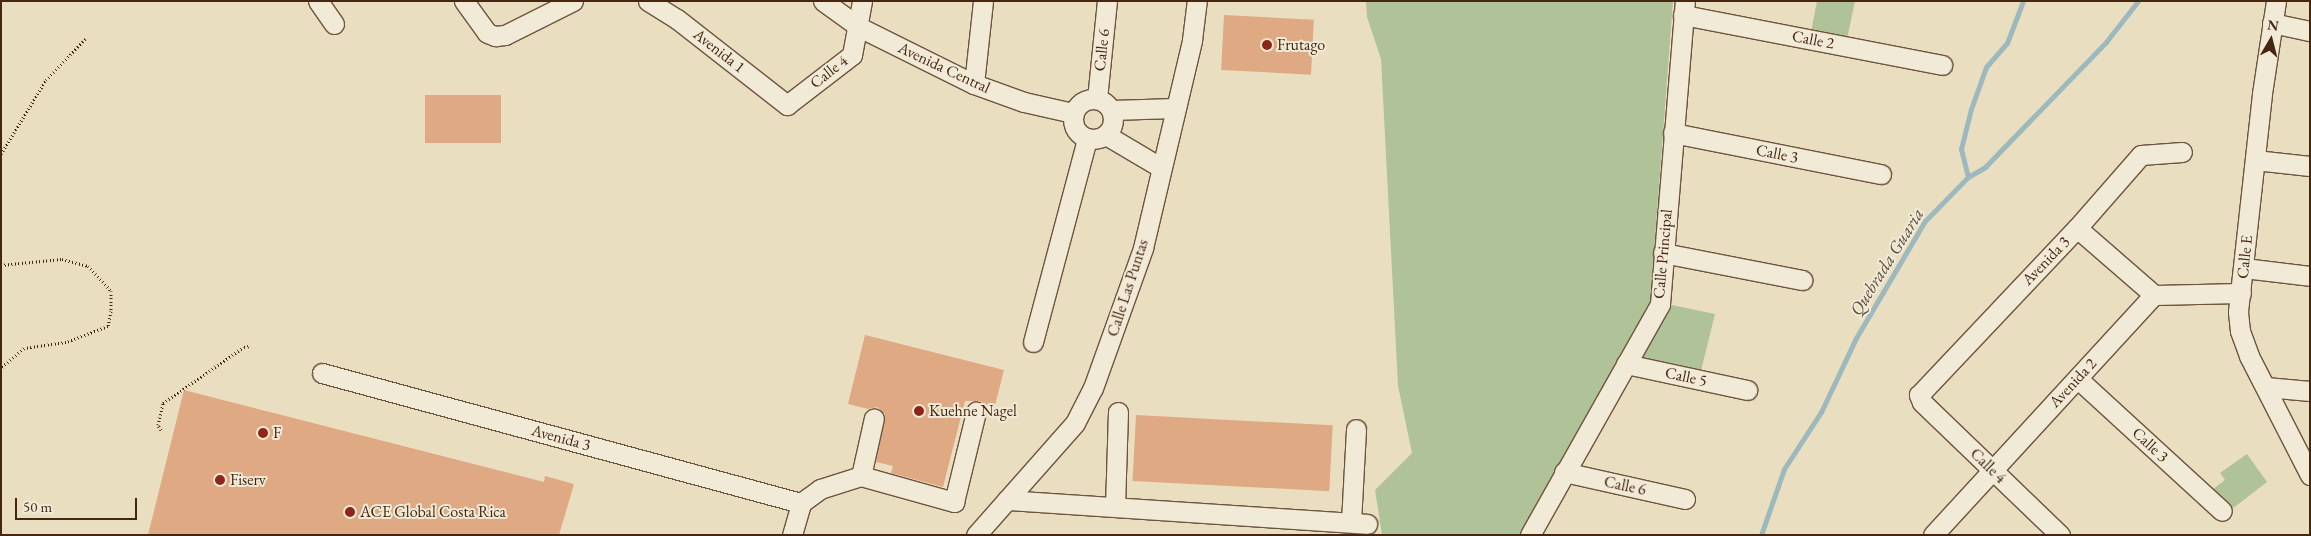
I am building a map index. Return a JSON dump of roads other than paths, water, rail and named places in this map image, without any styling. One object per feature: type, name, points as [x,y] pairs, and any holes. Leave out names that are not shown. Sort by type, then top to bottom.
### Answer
[{"type":"street","points":[[318,1],[334,24]]},
{"type":"street","points":[[464,1],[487,33],[496,36],[505,35],[572,1]]},
{"type":"street","name":"Avenida 1","points":[[648,1],[678,19],[787,105]]},
{"type":"street","name":"Avenida Central","points":[[823,1],[859,27],[974,84],[1024,102],[1073,113]]},
{"type":"street","name":"Calle 4","points":[[787,105],[852,55],[859,27],[862,1]]},
{"type":"street","points":[[974,84],[983,1]]},
{"type":"street","name":"Calle 6","points":[[1104,105],[1107,1]]},
{"type":"street","name":"Calle Las Puntas","points":[[976,535],[1074,423],[1093,388],[1143,248],[1160,166],[1192,40],[1197,1]]},
{"type":"street","name":"Calle E","points":[[2276,1],[2255,160],[2241,293],[2240,331],[2310,475]]},
{"type":"street","name":"Calle 2","points":[[1684,8],[1942,65]]},
{"type":"street","name":"Calle Principal","points":[[1530,535],[1660,304],[1684,8]]},
{"type":"street","points":[[2272,23],[2310,31]]},
{"type":"street","points":[[1160,166],[1106,135],[1087,139],[1076,131],[1073,113],[1082,102],[1104,105],[1175,108]]},
{"type":"street","points":[[1104,105],[1113,124],[1106,135]]},
{"type":"street","name":"Calle 3","points":[[1674,133],[1881,174]]},
{"type":"street","points":[[1033,342],[1087,139]]},
{"type":"street","name":"Avenida 3","points":[[1919,395],[2077,228],[2141,155],[2182,152]]},
{"type":"street","points":[[2255,160],[2310,166]]},
{"type":"street","points":[[2077,228],[2154,295],[2241,293]]},
{"type":"street","points":[[1663,253],[1802,280]]},
{"type":"street","points":[[2244,268],[2310,276]]},
{"type":"street","name":"Avenida 2","points":[[1934,535],[2154,295]]},
{"type":"street","name":"Calle 5","points":[[1626,364],[1747,390]]},
{"type":"street","name":"Avenida 3","points":[[322,373],[800,503]]},
{"type":"street","name":"Calle 3","points":[[2078,378],[2222,512]]},
{"type":"street","points":[[2266,387],[2310,391]]},
{"type":"street","name":"Calle 4","points":[[1919,395],[1922,402],[2060,535]]},
{"type":"street","points":[[792,535],[800,503],[820,489],[860,476],[954,502],[976,412]]},
{"type":"street","points":[[1115,507],[1118,412]]},
{"type":"street","points":[[860,476],[874,418]]},
{"type":"street","points":[[1007,500],[1359,523],[1356,428]]},
{"type":"street","name":"Calle 6","points":[[1564,472],[1686,499]]},
{"type":"waterway","points":[[1968,177],[1961,149],[1971,109],[1986,67],[2007,43],[2023,1]]},
{"type":"waterway","name":"Quebrada Guaria","points":[[1761,535],[1784,469],[1821,412],[1856,338],[1925,221],[1968,177],[1985,167],[2106,42],[2138,1]]},
{"type":"place","name":"Frutago","points":[[1267,45]]},
{"type":"place","name":"Kuehne Nagel","points":[[919,411]]},
{"type":"place","name":"F","points":[[263,433]]},
{"type":"place","name":"Fiserv","points":[[220,480]]},
{"type":"place","name":"ACE Global Costa Rica","points":[[350,512]]}]
